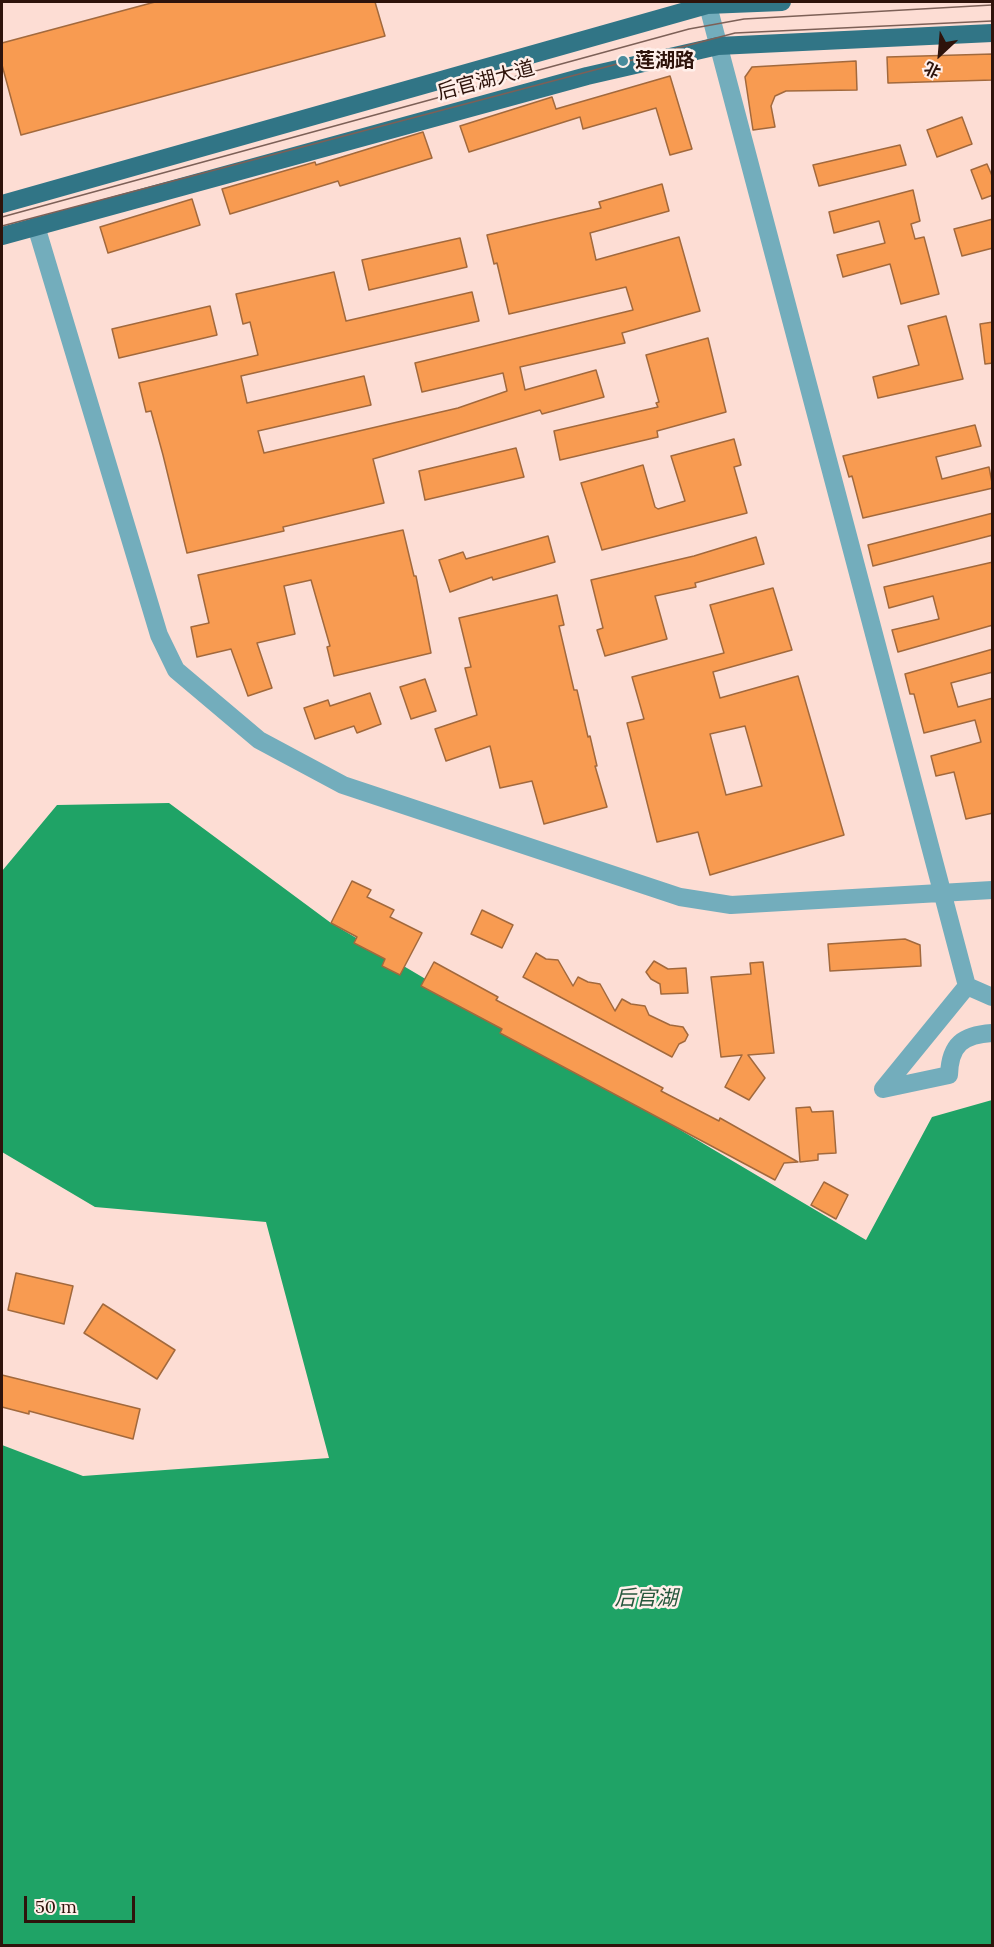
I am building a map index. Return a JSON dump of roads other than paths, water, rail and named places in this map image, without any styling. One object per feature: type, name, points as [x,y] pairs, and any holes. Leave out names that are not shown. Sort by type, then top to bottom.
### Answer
[{"type":"main road","name":"后官湖大道","points":[[2,204],[707,3],[782,2]]},
{"type":"main road","name":"后官湖大道","points":[[2,236],[587,76],[718,46],[993,33]]},
{"type":"street","points":[[707,3],[967,986]]},
{"type":"street","points":[[36,226],[159,636],[176,670],[259,740],[343,785],[680,897],[731,905],[993,890]]},
{"type":"street","points":[[967,986],[993,997]]},
{"type":"street","points":[[967,986],[883,1089],[949,1075],[949,1059],[959,1043],[975,1034],[993,1033]]},
{"type":"water","name":"后官湖","points":[[169,803],[331,923],[866,1240],[932,1117],[992,1100],[992,1945],[2,1945],[2,1445],[83,1476],[329,1458],[266,1222],[95,1207],[2,1152],[2,871],[57,805]]},
{"type":"tram line","points":[[2,217],[689,29],[744,19],[992,5]]},
{"type":"tram line","points":[[2,226],[735,33],[992,21]]},
{"type":"place","name":"莲湖路","points":[[623,61]]}]
